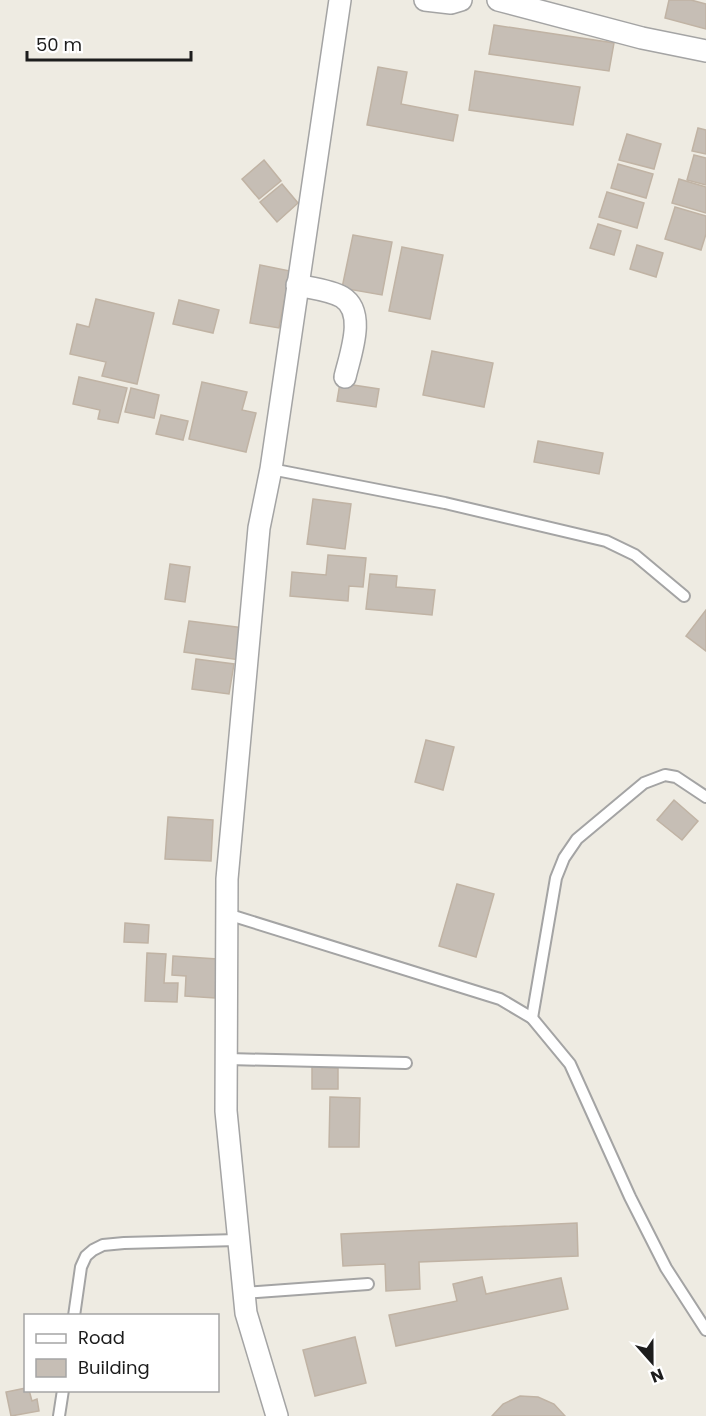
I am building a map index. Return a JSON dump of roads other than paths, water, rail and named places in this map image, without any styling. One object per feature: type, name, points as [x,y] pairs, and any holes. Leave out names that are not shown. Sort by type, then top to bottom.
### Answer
[{"type":"street","points":[[277,1416],[246,1313],[237,1240],[226,1111],[227,879],[259,528],[271,469],[340,0]]},
{"type":"street","points":[[425,0],[451,3],[461,0]]},
{"type":"street","points":[[498,0],[642,38],[706,51]]},
{"type":"street","points":[[297,285],[341,296],[350,303],[354,313],[355,329],[345,377]]},
{"type":"lane","points":[[271,469],[445,503],[606,541],[634,555],[684,596]]},
{"type":"lane","points":[[532,1018],[556,878],[564,858],[577,839],[636,789],[654,778],[676,777],[706,797]]},
{"type":"lane","points":[[227,914],[500,999],[532,1018],[570,1064],[630,1197],[666,1268],[706,1330]]},
{"type":"lane","points":[[228,1059],[406,1063]]},
{"type":"lane","points":[[74,1314],[81,1267],[86,1256],[103,1245],[237,1240]]},
{"type":"lane","points":[[244,1293],[368,1284]]},
{"type":"lane","points":[[59,1416],[63,1392]]}]
